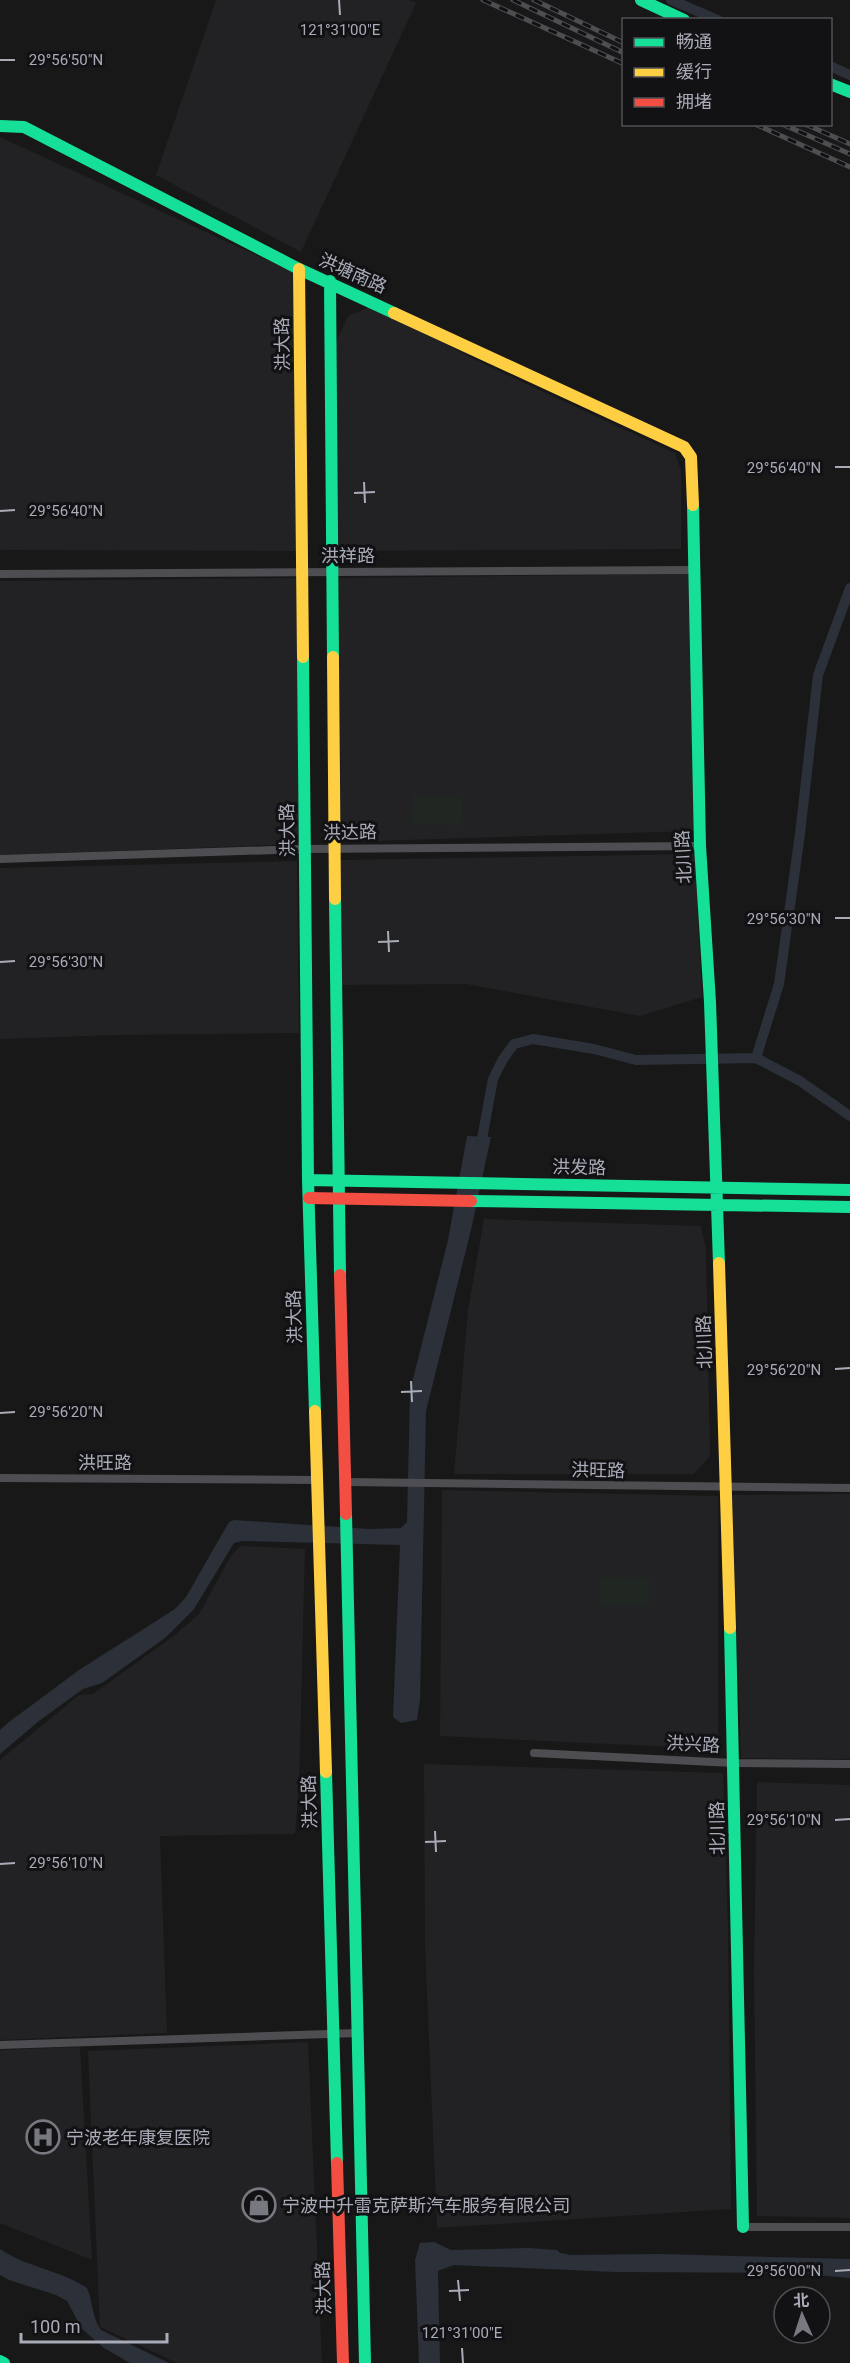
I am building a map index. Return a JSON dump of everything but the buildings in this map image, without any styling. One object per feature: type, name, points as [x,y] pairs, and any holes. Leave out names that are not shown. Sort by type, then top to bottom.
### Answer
[{"type":"main road","points":[[641,0],[680,18]]},
{"type":"main road","points":[[832,84],[850,92]]},
{"type":"main road","name":"洪塘南路","points":[[0,126],[24,127],[299,269],[330,281],[676,443],[684,447],[691,457]]},
{"type":"main road","name":"洪大路","points":[[299,269],[308,1180],[343,2363]]},
{"type":"main road","points":[[330,281],[338,1199],[365,2363]]},
{"type":"main road","name":"北川路","points":[[691,457],[696,570],[700,846],[710,1002],[727,1488],[743,2227]]},
{"type":"main road","name":"洪发路","points":[[308,1180],[850,1190]]},
{"type":"main road","name":"洪发路","points":[[309,1198],[850,1207]]},
{"type":"street","name":"洪祥路","points":[[0,574],[696,570]]},
{"type":"street","name":"洪达路","points":[[0,859],[305,849],[700,846]]},
{"type":"street","name":"洪旺路","points":[[0,1478],[317,1480]]},
{"type":"street","name":"洪旺路","points":[[345,1482],[850,1488]]},
{"type":"street","name":"洪兴路","points":[[534,1753],[733,1762],[850,1764]]},
{"type":"street","points":[[0,2045],[357,2033]]},
{"type":"street","points":[[743,2227],[850,2227]]},
{"type":"shaded area","points":[[216,0],[409,0],[416,3],[301,252],[156,175]]},
{"type":"shaded area","points":[[0,137],[295,273],[299,551],[0,550]]},
{"type":"shaded area","points":[[371,306],[486,365],[675,453],[681,471],[681,549],[337,551],[336,342],[348,316]]},
{"type":"shaded area","points":[[691,574],[695,831],[341,842],[339,578]]},
{"type":"shaded area","points":[[299,578],[302,844],[0,855],[0,581]]},
{"type":"shaded area","points":[[413,796],[462,798],[461,825],[412,823]]},
{"type":"shaded area","points":[[695,854],[702,997],[640,1016],[466,984],[342,985],[340,860]]},
{"type":"shaded area","points":[[297,861],[299,1033],[0,1039],[0,868]]},
{"type":"shaded area","points":[[467,1136],[491,1137],[471,1230],[426,1411],[420,1699],[417,1720],[401,1723],[393,1717],[400,1545],[242,1541],[234,1543],[194,1609],[165,1638],[102,1683],[83,1689],[39,1721],[0,1754],[0,1730],[9,1722],[79,1670],[175,1609],[186,1597],[229,1522],[234,1520],[369,1529],[401,1528],[407,1522],[410,1391],[448,1240]]},
{"type":"shaded area","points":[[484,1219],[701,1226],[706,1249],[710,1456],[694,1474],[454,1474],[468,1310]]},
{"type":"shaded area","points":[[442,1490],[718,1496],[718,1749],[440,1736]]},
{"type":"shaded area","points":[[850,1494],[850,1759],[741,1758],[732,1495]]},
{"type":"shaded area","points":[[241,1546],[305,1549],[299,1788],[295,1834],[160,1836],[167,2033],[0,2040],[0,1760],[79,1695],[93,1694],[175,1635],[199,1614],[232,1554]]},
{"type":"shaded area","points":[[600,1577],[649,1578],[649,1606],[600,1605]]},
{"type":"shaded area","points":[[424,1764],[723,1773],[728,1926],[731,2209],[437,2228],[425,1944]]},
{"type":"shaded area","points":[[757,1782],[850,1785],[850,2218],[757,2216],[754,1971]]},
{"type":"shaded area","points":[[308,2042],[322,2363],[177,2363],[100,2327],[88,2051]]},
{"type":"shaded area","name":"宁波老年康复医院","points":[[80,2047],[92,2260],[0,2223],[0,2050]]},
{"type":"shaded area","points":[[434,2242],[451,2250],[528,2248],[557,2250],[560,2253],[571,2255],[660,2254],[850,2259],[850,2278],[791,2273],[615,2272],[454,2265],[438,2271],[440,2363],[419,2363],[415,2260],[420,2243]]},
{"type":"shaded area","points":[[0,2249],[87,2288],[101,2330],[169,2363],[130,2363],[104,2348],[82,2329],[67,2301],[0,2275]]},
{"type":"waterway","points":[[671,0],[713,18]]},
{"type":"waterway","points":[[832,67],[850,75]]},
{"type":"waterway","points":[[756,1058],[779,984],[800,834],[818,675],[850,588]]},
{"type":"waterway","points":[[480,1150],[493,1079],[514,1044],[533,1039],[594,1049],[636,1060],[756,1058],[800,1081],[850,1116]]},
{"type":"railway","points":[[483,0],[622,63]]},
{"type":"railway","points":[[513,0],[622,52]]},
{"type":"railway","points":[[534,0],[622,42]]},
{"type":"railway","points":[[759,126],[850,167]]},
{"type":"railway","points":[[787,126],[850,154]]},
{"type":"railway","points":[[810,126],[850,144]]},
{"type":"traffic: fast","points":[[641,0],[680,18]]},
{"type":"traffic: fast","points":[[832,85],[850,92]]},
{"type":"traffic: fast","points":[[0,126],[24,127],[299,269],[394,313]]},
{"type":"traffic: fast","points":[[330,281],[333,657]]},
{"type":"traffic: fast","points":[[693,505],[700,846],[710,1002],[719,1263]]},
{"type":"traffic: fast","points":[[303,657],[308,1180],[315,1411]]},
{"type":"traffic: fast","points":[[335,899],[340,1275]]},
{"type":"traffic: fast","points":[[308,1180],[850,1190]]},
{"type":"traffic: fast","points":[[471,1201],[850,1207]]},
{"type":"traffic: fast","points":[[346,1514],[365,2363]]},
{"type":"traffic: fast","points":[[730,1628],[743,2227]]},
{"type":"traffic: fast","points":[[326,1772],[337,2163]]},
{"type":"traffic: fast","points":[[0,2361],[4,2363]]},
{"type":"traffic: slow","points":[[299,269],[303,657]]},
{"type":"traffic: slow","points":[[394,313],[684,447],[691,457],[693,505]]},
{"type":"traffic: slow","points":[[333,657],[335,899]]},
{"type":"traffic: slow","points":[[719,1263],[730,1628]]},
{"type":"traffic: slow","points":[[315,1411],[326,1772]]},
{"type":"traffic: jam","points":[[309,1198],[471,1201]]},
{"type":"traffic: jam","points":[[340,1275],[346,1514]]},
{"type":"traffic: jam","points":[[337,2163],[343,2363]]},
{"type":"place","name":"宁波老年康复医院","points":[[43,2137]]},
{"type":"place","name":"宁波中升雷克萨斯汽车服务有限公司","points":[[259,2205]]}]
